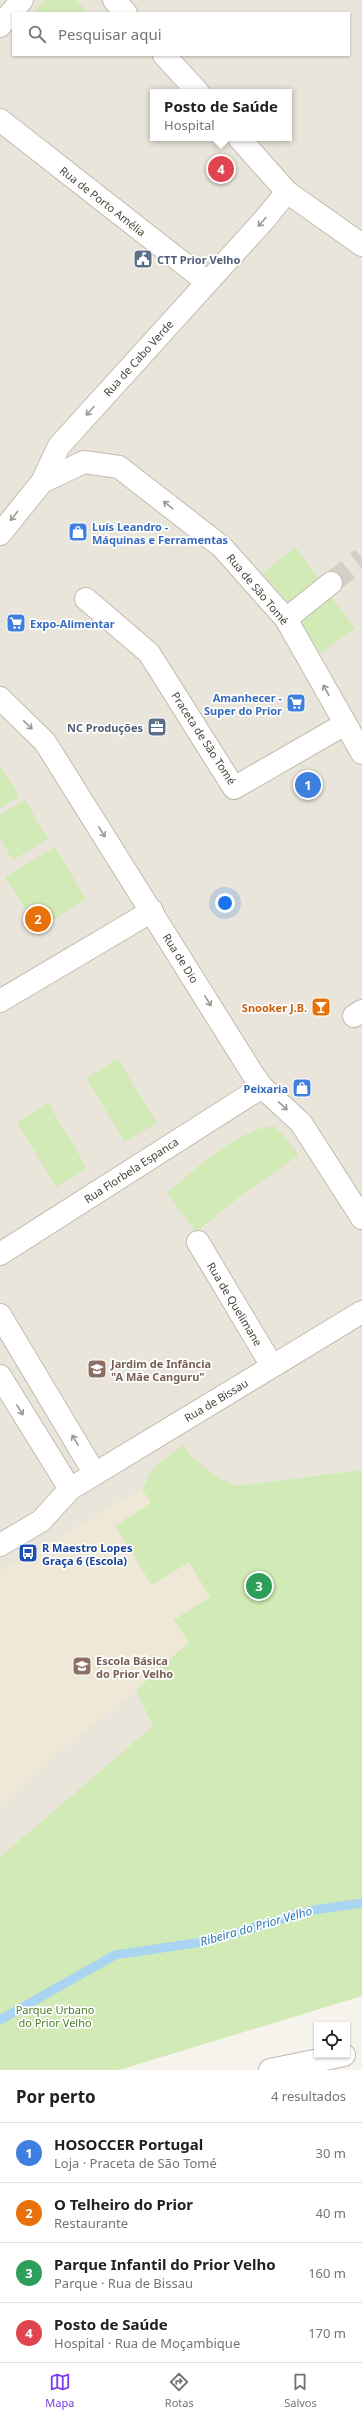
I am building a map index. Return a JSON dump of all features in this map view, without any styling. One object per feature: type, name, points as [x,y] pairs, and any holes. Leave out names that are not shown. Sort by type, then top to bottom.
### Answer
[{"type":"street","points":[[0,26],[22,0]]},
{"type":"street","points":[[114,0],[125,12]]},
{"type":"street","points":[[165,56],[195,89]]},
{"type":"street","name":"Rua de Porto Amélia","points":[[0,120],[207,282]]},
{"type":"street","points":[[242,141],[287,192],[362,244]]},
{"type":"street","name":"Rua de Cabo Verde","points":[[0,534],[42,482],[59,446],[264,220],[287,192]]},
{"type":"street","name":"Rua de São Tomé","points":[[42,482],[84,462],[119,467],[222,547],[286,619],[362,753]]},
{"type":"street","points":[[286,619],[330,583]]},
{"type":"street","name":"Praceta de São Tomé","points":[[86,599],[149,653],[234,788],[345,724]]},
{"type":"street","name":"Rua de Dio","points":[[0,698],[45,742],[262,1087],[302,1123],[362,1218]]},
{"type":"street","points":[[0,1001],[152,911]]},
{"type":"street","name":"Rua Florbela Espanca","points":[[0,1254],[262,1087]]},
{"type":"street","name":"Rua de Quelimane","points":[[198,1242],[272,1366]]},
{"type":"street","name":"Rua de Bissau","points":[[0,1545],[41,1521],[70,1489],[362,1312]]},
{"type":"street","points":[[0,1315],[95,1474]]},
{"type":"street","points":[[0,1376],[70,1489]]},
{"type":"street","points":[[350,2053],[362,2051]]},
{"type":"street","points":[[270,2070],[329,2058]]},
{"type":"shaded area","points":[[0,0],[362,0],[362,1470],[237,1486],[316,1622],[0,1857]]},
{"type":"shaded area","name":"Escola Básica do Prior Velho","points":[[142,1489],[211,1597],[174,1620],[190,1642],[136,1690],[50,1759],[0,1806],[0,1572]]},
{"type":"green space","points":[[45,0],[76,0],[87,12],[34,12]]},
{"type":"green space","points":[[295,547],[320,580],[290,605],[263,573]]},
{"type":"green space","points":[[328,593],[355,628],[321,653],[295,619]]},
{"type":"green space","points":[[0,766],[20,796],[0,808]]},
{"type":"green space","points":[[25,800],[48,839],[13,860],[0,839],[0,815]]},
{"type":"green space","points":[[55,847],[86,899],[39,929],[5,877]]},
{"type":"green space","points":[[118,1059],[157,1123],[125,1142],[86,1078]]},
{"type":"green space","points":[[48,1103],[87,1168],[56,1187],[17,1122]]},
{"type":"green space","points":[[275,1126],[299,1155],[247,1191],[196,1232],[167,1193],[204,1162],[232,1142],[247,1134]]},
{"type":"green space","name":"Parque Urbano do Prior Velho","points":[[183,1445],[192,1457],[214,1475],[236,1486],[362,1470],[362,1996],[119,2070],[0,2070],[0,1857],[153,1726],[136,1690],[189,1642],[174,1620],[210,1597],[189,1562],[152,1585],[115,1526],[151,1503],[142,1489],[154,1467]]},
{"type":"waterway","name":"Ribeira do Prior Velho","points":[[0,2020],[115,1955],[209,1941],[313,1910],[362,1903]]},
{"type":"tunnel","points":[[331,583],[362,558]]},
{"type":"place","name":"Posto de Saúde","points":[[221,169]]},
{"type":"place","name":"CTT Prior Velho","points":[[143,259]]},
{"type":"place","name":"Luís Leandro - Máquinas e Ferramentas","points":[[78,532]]},
{"type":"place","name":"Expo-Alimentar","points":[[16,623]]},
{"type":"place","name":"Amanhecer - Super do Prior","points":[[296,703]]},
{"type":"place","name":"NC Produções","points":[[157,727]]},
{"type":"place","name":"HOSOCCER Portugal","points":[[308,785]]},
{"type":"place","name":"O Telheiro do Prior","points":[[38,919]]},
{"type":"place","name":"Snooker J.B.","points":[[321,1007]]},
{"type":"place","name":"Peixaria","points":[[302,1088]]},
{"type":"place","name":"Jardim de Infância \"A Mãe Canguru\"","points":[[97,1369]]},
{"type":"place","name":"R Maestro Lopes Graça 6 (Escola)","points":[[28,1553]]},
{"type":"place","name":"Parque Infantil do Prior Velho","points":[[259,1586]]},
{"type":"place","name":"Escola Básica do Prior Velho","points":[[82,1666]]}]
